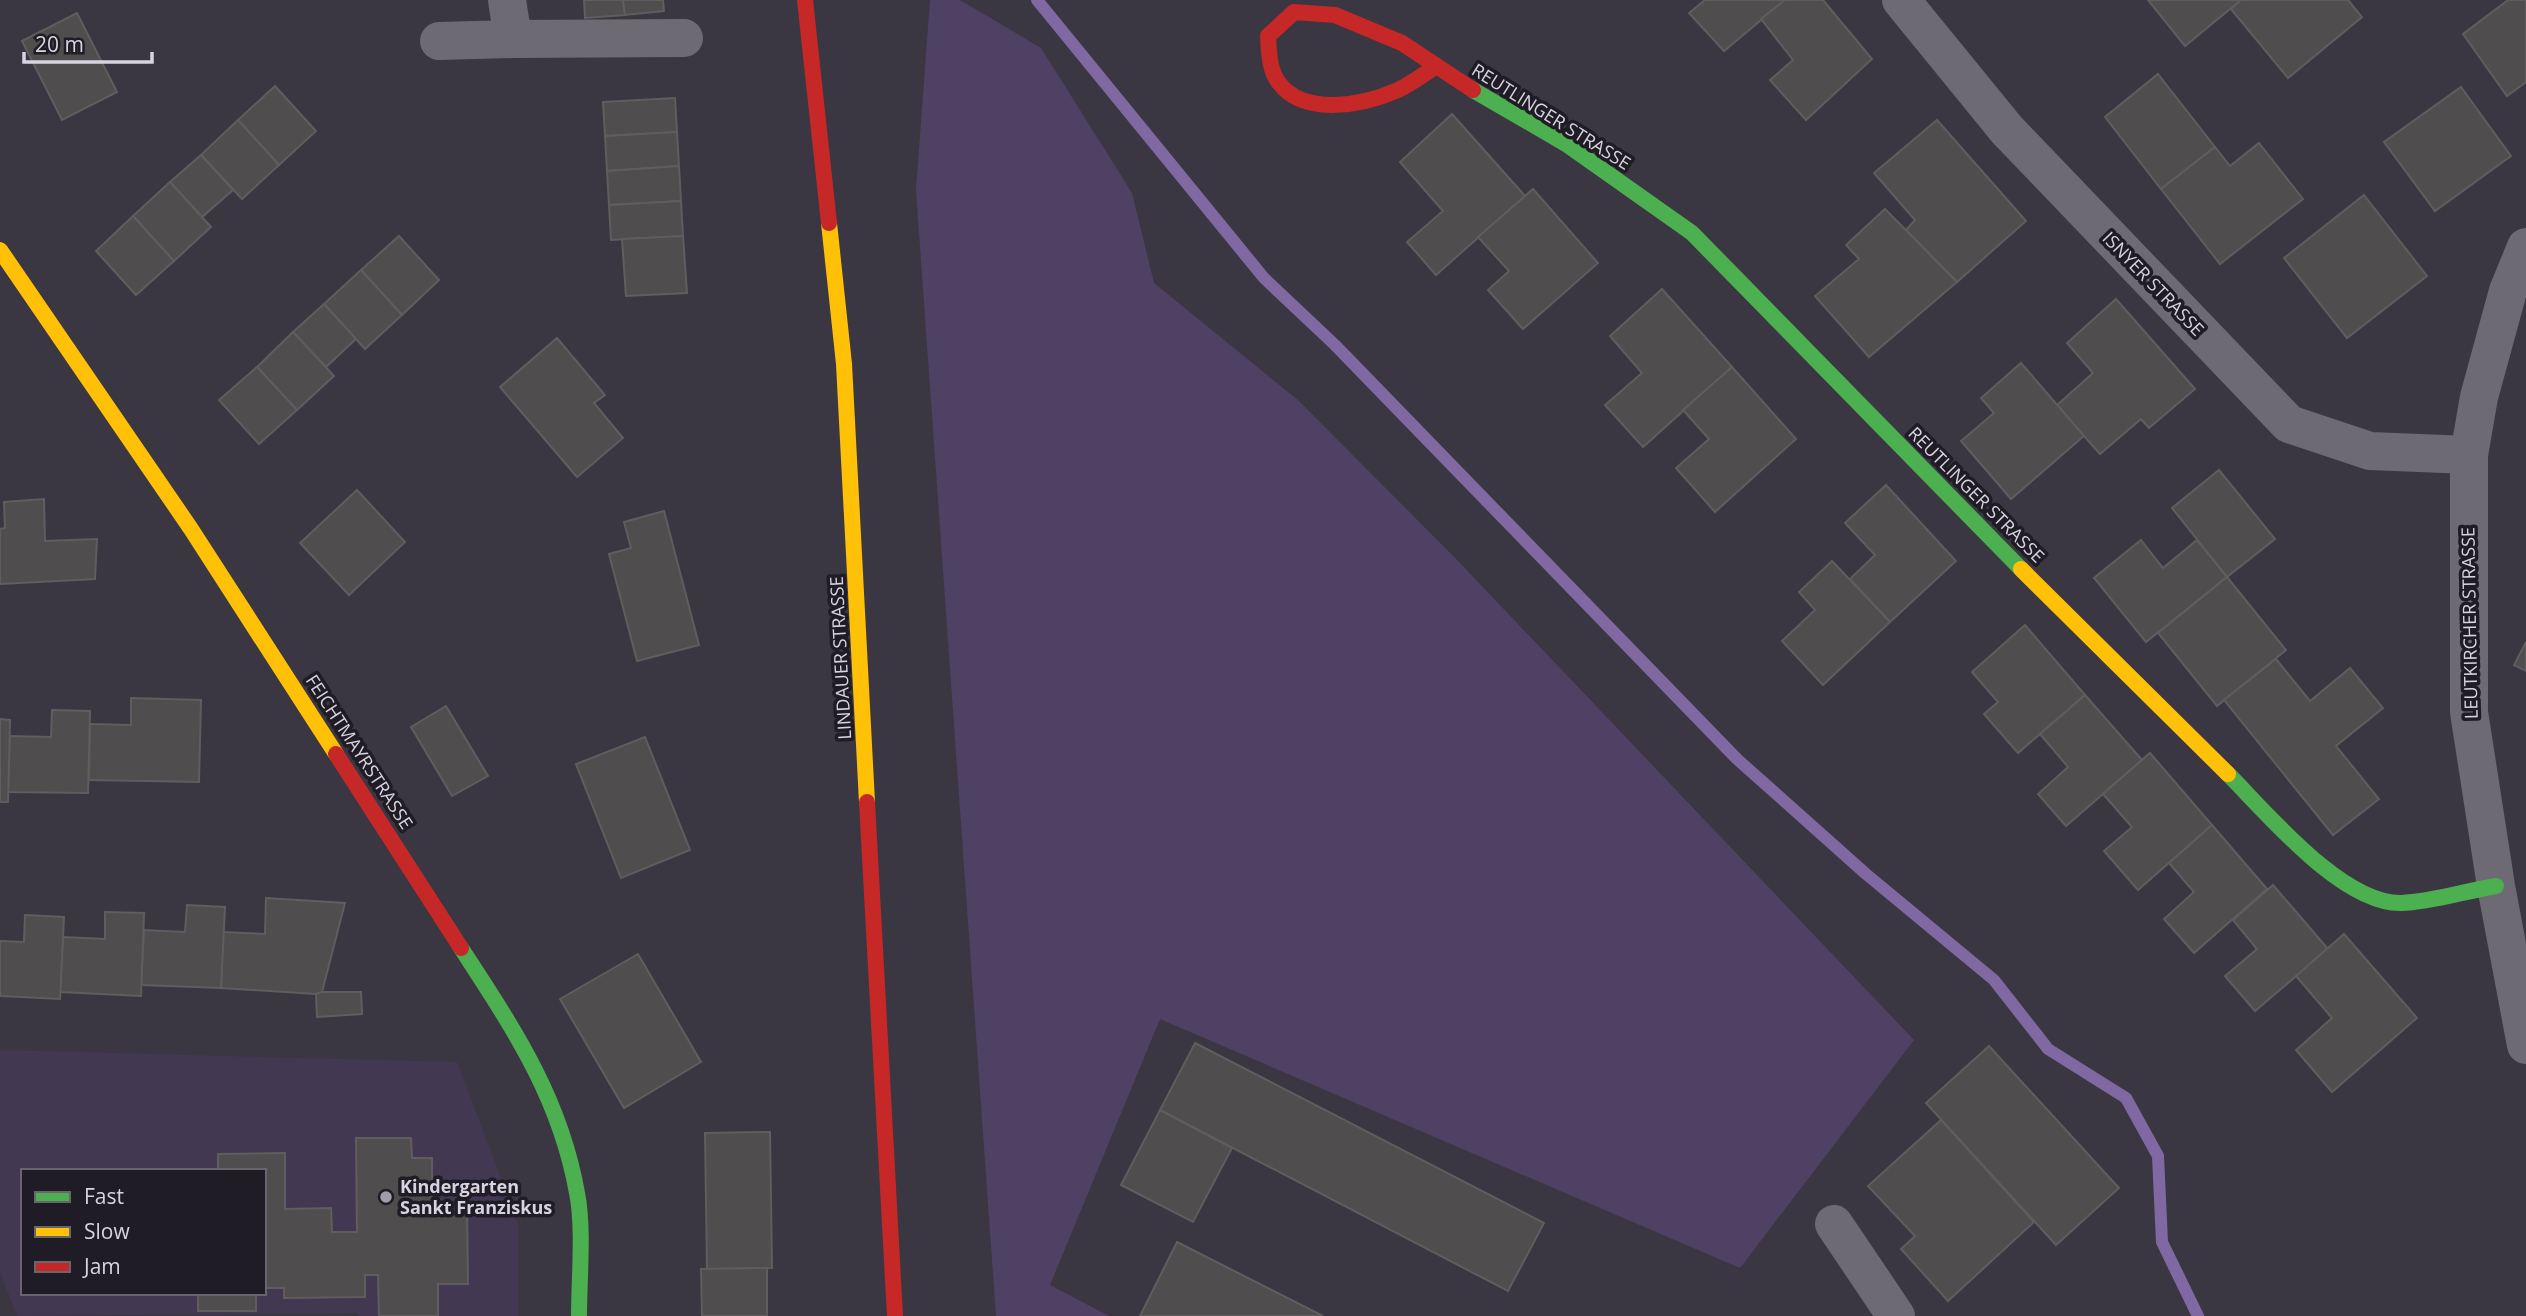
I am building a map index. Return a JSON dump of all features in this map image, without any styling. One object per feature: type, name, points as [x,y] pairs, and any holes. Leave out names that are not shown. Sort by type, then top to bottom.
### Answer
[{"type":"street","points":[[507,0],[513,39]]},
{"type":"street","name":"LINDAUER STRASSE","points":[[805,0],[844,364],[895,1316]]},
{"type":"street","name":"ISNYER STRASSE","points":[[1901,0],[2007,130],[2289,424],[2370,451],[2469,455]]},
{"type":"street","name":"REUTLINGER STRASSE","points":[[1435,67],[1395,92],[1350,102],[1308,104],[1286,94],[1275,76],[1267,57],[1268,36],[1294,12],[1335,15],[1402,43],[1435,67],[1566,144],[1692,233],[1994,542],[2327,872],[2363,893],[2399,903],[2496,886]]},
{"type":"street","points":[[439,41],[684,38]]},
{"type":"street","name":"LEUTKIRCHER STRASSE","points":[[2526,247],[2508,291],[2479,397],[2469,455],[2469,712],[2496,886],[2526,1045]]},
{"type":"street","name":"FEICHTMAYRSTRASSE","points":[[0,250],[191,529],[518,1036],[555,1108],[578,1195],[579,1316]]},
{"type":"street","points":[[1834,1224],[1896,1316]]},
{"type":"shaded area","points":[[930,0],[960,0],[1041,48],[1132,193],[1154,283],[1299,401],[1459,562],[1914,1040],[1740,1268],[1160,1019],[1050,1285],[1109,1316],[996,1316],[916,190]]},
{"type":"shaded area","name":"Kindergarten Sankt Franziskus","points":[[0,1050],[457,1062],[518,1223],[518,1316],[358,1316],[357,1313],[17,1316],[0,1272]]},
{"type":"building","points":[[584,0],[623,0],[625,15],[585,18]]},
{"type":"building","points":[[623,0],[663,0],[664,11],[625,15]]},
{"type":"building","points":[[1705,0],[1785,0],[1724,51],[1689,13]]},
{"type":"building","points":[[1785,0],[1823,0],[1872,59],[1806,120],[1770,80],[1793,60],[1761,19]]},
{"type":"building","points":[[2148,0],[2241,0],[2185,46]]},
{"type":"building","points":[[2241,0],[2348,0],[2362,17],[2288,78],[2231,9]]},
{"type":"building","points":[[2508,0],[2526,0],[2526,82],[2507,96],[2463,34]]},
{"type":"building","points":[[77,13],[117,92],[62,120],[22,41]]},
{"type":"building","points":[[2158,74],[2215,147],[2161,189],[2105,117]]},
{"type":"building","points":[[275,86],[316,131],[279,165],[238,120]]},
{"type":"building","points":[[2461,87],[2511,156],[2435,211],[2384,142]]},
{"type":"building","points":[[675,98],[677,132],[605,136],[603,102]]},
{"type":"building","points":[[1452,114],[1525,196],[1436,275],[1407,242],[1443,211],[1400,162]]},
{"type":"building","points":[[238,120],[279,165],[242,199],[201,155]]},
{"type":"building","points":[[1937,120],[2026,221],[1957,282],[1906,230],[1915,220],[1874,173]]},
{"type":"building","points":[[677,132],[679,166],[607,171],[605,136]]},
{"type":"building","points":[[2259,143],[2303,199],[2220,264],[2161,189],[2215,147],[2230,166]]},
{"type":"building","points":[[201,155],[233,190],[202,217],[170,182]]},
{"type":"building","points":[[679,166],[681,201],[609,205],[607,171]]},
{"type":"building","points":[[170,182],[211,227],[174,261],[133,216]]},
{"type":"building","points":[[1533,189],[1598,263],[1523,329],[1488,290],[1509,271],[1478,237]]},
{"type":"building","points":[[2364,195],[2427,276],[2347,338],[2284,258]]},
{"type":"building","points":[[681,201],[683,236],[611,240],[609,205]]},
{"type":"building","points":[[1885,209],[1957,282],[1869,357],[1815,296],[1859,259],[1846,245]]},
{"type":"building","points":[[133,216],[174,261],[136,295],[96,251]]},
{"type":"building","points":[[399,236],[439,280],[402,315],[361,270]]},
{"type":"building","points":[[683,236],[687,293],[626,296],[622,239]]},
{"type":"building","points":[[361,270],[402,315],[365,349],[324,304]]},
{"type":"building","points":[[1662,289],[1732,367],[1643,447],[1605,405],[1642,373],[1610,336]]},
{"type":"building","points":[[2116,299],[2195,389],[2149,428],[2141,419],[2100,454],[2057,405],[2093,373],[2067,343]]},
{"type":"building","points":[[324,304],[356,339],[326,367],[293,332]]},
{"type":"building","points":[[293,332],[334,376],[297,410],[257,367]]},
{"type":"building","points":[[557,338],[605,395],[594,403],[623,438],[577,477],[500,387]]},
{"type":"building","points":[[2021,363],[2084,436],[2011,499],[1961,441],[1994,413],[1981,398]]},
{"type":"building","points":[[257,367],[297,410],[259,444],[219,400]]},
{"type":"building","points":[[1732,367],[1796,439],[1715,512],[1676,468],[1709,439],[1683,410]]},
{"type":"building","points":[[2219,470],[2275,539],[2227,577],[2172,508]]},
{"type":"building","points":[[1886,485],[1956,561],[1890,622],[1850,579],[1875,555],[1845,523]]},
{"type":"building","points":[[357,490],[405,542],[349,595],[300,543]]},
{"type":"building","points":[[44,499],[45,541],[97,539],[95,579],[0,584],[0,529],[5,528],[4,502]]},
{"type":"building","points":[[664,511],[699,645],[637,661],[609,554],[631,548],[624,522]]},
{"type":"building","points":[[2141,540],[2163,568],[2197,540],[2227,577],[2146,642],[2094,578]]},
{"type":"building","points":[[1832,561],[1890,622],[1823,685],[1782,641],[1815,610],[1799,592]]},
{"type":"building","points":[[2227,577],[2286,650],[2217,706],[2158,633]]},
{"type":"building","points":[[2025,625],[2085,695],[2018,753],[1984,714],[1998,702],[1972,672]]},
{"type":"building","points":[[2526,642],[2526,671],[2514,665]]},
{"type":"building","points":[[2276,659],[2310,701],[2350,668],[2383,708],[2336,746],[2379,799],[2333,835],[2224,700]]},
{"type":"building","points":[[2085,695],[2142,760],[2066,826],[2038,794],[2068,767],[2040,734]]},
{"type":"building","points":[[131,698],[201,700],[199,782],[89,780],[90,724],[131,725]]},
{"type":"building","points":[[446,706],[488,776],[452,796],[411,727]]},
{"type":"building","points":[[52,710],[90,711],[88,793],[8,792],[10,736],[51,737]]},
{"type":"building","points":[[0,719],[10,720],[8,802],[0,802]]},
{"type":"building","points":[[645,737],[690,850],[621,878],[576,764]]},
{"type":"building","points":[[2150,753],[2212,825],[2138,890],[2104,851],[2132,827],[2103,794]]},
{"type":"building","points":[[2212,825],[2267,889],[2194,953],[2164,919],[2194,892],[2169,863]]},
{"type":"building","points":[[2273,885],[2328,949],[2255,1011],[2225,976],[2257,949],[2233,920]]},
{"type":"building","points":[[266,898],[345,903],[322,992],[316,994],[221,988],[223,932],[265,934]]},
{"type":"building","points":[[187,905],[225,907],[221,988],[141,985],[144,930],[185,932]]},
{"type":"building","points":[[105,912],[144,913],[141,996],[60,992],[63,937],[105,939]]},
{"type":"building","points":[[25,915],[64,917],[60,999],[0,996],[0,941],[24,942]]},
{"type":"building","points":[[2344,934],[2417,1018],[2332,1092],[2296,1050],[2332,1018],[2296,976]]},
{"type":"building","points":[[638,954],[701,1062],[624,1108],[560,999]]},
{"type":"building","points":[[361,992],[362,1014],[317,1017],[316,994]]},
{"type":"building","points":[[1195,1043],[1544,1223],[1508,1291],[1160,1110]]},
{"type":"building","points":[[1989,1046],[2119,1188],[2056,1245],[1926,1103]]},
{"type":"building","points":[[1160,1110],[1232,1148],[1193,1222],[1121,1185]]},
{"type":"building","points":[[1941,1120],[2034,1222],[1948,1301],[1901,1249],[1915,1236],[1868,1186]]},
{"type":"building","points":[[770,1132],[772,1268],[707,1269],[705,1133]]},
{"type":"building","points":[[356,1138],[411,1138],[412,1158],[432,1158],[432,1206],[467,1206],[468,1284],[438,1284],[438,1316],[379,1316],[378,1275],[365,1275],[365,1297],[284,1298],[284,1288],[266,1288],[266,1169],[218,1169],[218,1154],[285,1153],[285,1209],[331,1208],[332,1232],[357,1232]]},
{"type":"building","points":[[1177,1242],[1323,1316],[1140,1316]]},
{"type":"building","points":[[767,1268],[767,1316],[702,1316],[701,1269]]},
{"type":"building","points":[[198,1295],[256,1295],[256,1311],[198,1311]]},
{"type":"waterway","points":[[1037,0],[1264,278],[1335,345],[1737,759],[1866,874],[1994,980],[2048,1049],[2126,1098],[2158,1156],[2162,1242],[2198,1316]]},
{"type":"traffic: fast","points":[[1473,90],[1566,144],[1692,233],[2021,569]]},
{"type":"traffic: fast","points":[[2228,774],[2307,854],[2355,889],[2378,899],[2413,902],[2496,886]]},
{"type":"traffic: fast","points":[[461,948],[516,1035],[547,1094],[559,1125],[579,1207],[579,1316]]},
{"type":"traffic: slow","points":[[829,223],[844,364],[867,802]]},
{"type":"traffic: slow","points":[[0,250],[191,529],[336,754]]},
{"type":"traffic: slow","points":[[2021,569],[2228,774]]},
{"type":"traffic: jam","points":[[805,0],[829,223]]},
{"type":"traffic: jam","points":[[1435,67],[1408,85],[1369,100],[1336,105],[1319,104],[1290,94],[1279,83],[1271,67],[1268,36],[1294,12],[1335,15],[1402,43],[1473,90]]},
{"type":"traffic: jam","points":[[336,754],[461,948]]},
{"type":"traffic: jam","points":[[867,802],[895,1316]]},
{"type":"place","name":"Kindergarten Sankt Franziskus","points":[[386,1197]]}]
